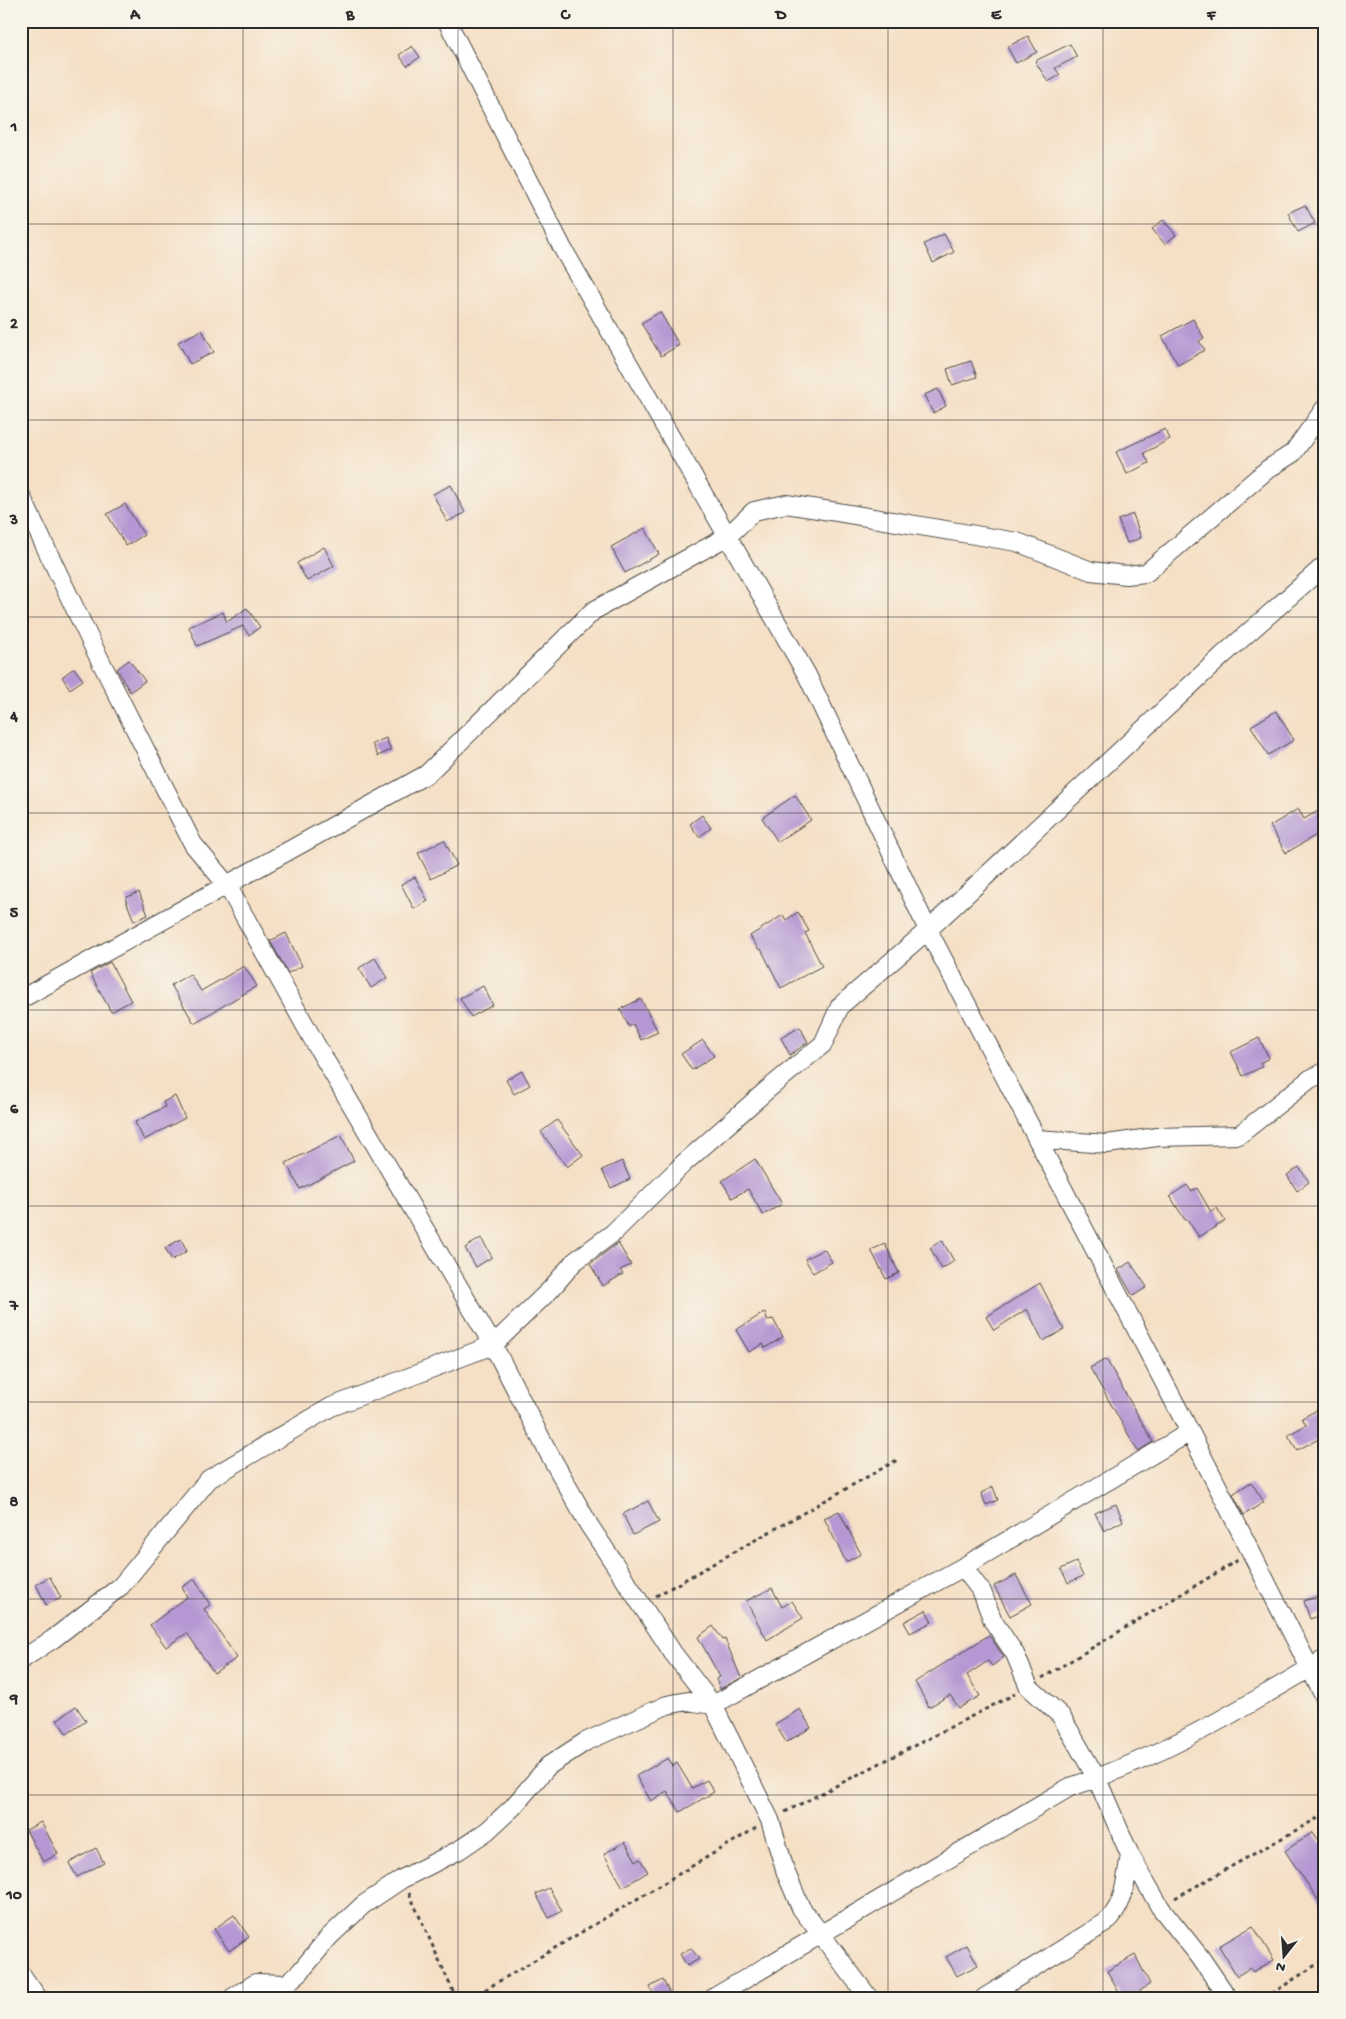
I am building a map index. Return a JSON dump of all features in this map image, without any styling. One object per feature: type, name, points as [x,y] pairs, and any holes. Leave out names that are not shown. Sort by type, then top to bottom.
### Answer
[{"type":"street","points":[[447,21],[563,249],[807,675],[928,930],[1252,1552],[1317,1664],[1325,1698]]},
{"type":"street","points":[[21,999],[427,774],[593,611],[728,536],[754,511],[786,504],[1017,542],[1091,570],[1126,576],[1146,573],[1268,469],[1293,453],[1325,408]]},
{"type":"street","points":[[21,496],[92,644],[193,844],[227,885],[315,1044],[493,1344],[546,1448],[589,1525],[642,1603],[673,1653],[713,1705],[770,1820],[786,1873],[801,1908],[869,1998]]},
{"type":"street","points":[[21,1660],[53,1639],[121,1586],[209,1479],[331,1407],[493,1344],[551,1289],[574,1262],[613,1233],[684,1164],[766,1090],[823,1044],[840,1006],[928,930],[1215,662],[1325,565]]},
{"type":"street","points":[[1037,1139],[1107,1144],[1157,1138],[1238,1135],[1310,1080],[1325,1072]]},
{"type":"street","points":[[232,1998],[256,1983],[286,1984],[300,1972],[329,1937],[363,1905],[402,1879],[459,1850],[486,1831],[513,1807],[548,1766],[585,1742],[667,1704],[688,1701],[713,1705],[963,1567],[1190,1432]]},
{"type":"street","points":[[963,1567],[982,1592],[992,1621],[1015,1654],[1029,1686],[1061,1716],[1097,1779],[1130,1855],[1160,1907],[1200,1957],[1228,1998]]},
{"type":"street","points":[[714,1998],[1070,1787],[1097,1779],[1205,1728],[1317,1664]]},
{"type":"street","points":[[984,1998],[1105,1923],[1114,1915],[1121,1904],[1130,1855]]},
{"type":"street","points":[[21,1974],[38,1998]]},
{"type":"path","points":[[642,1603],[897,1460]]},
{"type":"path","points":[[471,1998],[770,1820],[1029,1686],[1252,1552]]},
{"type":"path","points":[[1160,1907],[1325,1814]]},
{"type":"path","points":[[402,1879],[456,1998]]},
{"type":"path","points":[[1265,1998],[1325,1958]]},
{"type":"building","points":[[1028,36],[1037,52],[1016,63],[1007,47]]},
{"type":"building","points":[[1070,44],[1077,57],[1055,68],[1060,75],[1048,82],[1035,61]]},
{"type":"building","points":[[412,46],[420,57],[407,66],[399,55]]},
{"type":"building","points":[[1305,205],[1315,223],[1298,232],[1288,213]]},
{"type":"building","points":[[1163,220],[1176,235],[1165,244],[1152,229]]},
{"type":"building","points":[[944,234],[954,252],[933,263],[924,244]]},
{"type":"building","points":[[660,312],[679,345],[661,356],[641,323]]},
{"type":"building","points":[[1193,319],[1204,338],[1199,341],[1205,350],[1178,365],[1162,336]]},
{"type":"building","points":[[202,330],[214,352],[190,364],[178,342]]},
{"type":"building","points":[[971,361],[977,377],[952,385],[947,369]]},
{"type":"building","points":[[938,389],[946,406],[933,413],[924,395]]},
{"type":"building","points":[[1165,429],[1170,439],[1144,453],[1149,463],[1127,474],[1116,452]]},
{"type":"building","points":[[451,485],[465,513],[447,522],[433,494]]},
{"type":"building","points":[[125,504],[144,535],[126,546],[107,514]]},
{"type":"building","points":[[1133,514],[1141,538],[1127,543],[1118,520]]},
{"type":"building","points":[[645,528],[659,554],[625,573],[611,547]]},
{"type":"building","points":[[324,547],[334,566],[307,581],[297,563]]},
{"type":"building","points":[[247,608],[260,627],[249,635],[243,626],[197,646],[189,627],[223,612],[227,622]]},
{"type":"building","points":[[129,660],[145,681],[130,692],[117,669]]},
{"type":"building","points":[[74,668],[83,680],[70,689],[62,677]]},
{"type":"building","points":[[1276,711],[1294,740],[1268,755],[1251,726]]},
{"type":"building","points":[[386,738],[391,750],[378,756],[372,744]]},
{"type":"building","points":[[795,795],[811,820],[778,842],[762,818]]},
{"type":"building","points":[[1298,809],[1304,819],[1320,810],[1325,818],[1325,830],[1286,853],[1270,826]]},
{"type":"building","points":[[702,815],[711,828],[699,837],[690,824]]},
{"type":"building","points":[[444,840],[457,865],[431,879],[418,853]]},
{"type":"building","points":[[415,877],[428,901],[414,909],[401,884]]},
{"type":"building","points":[[139,892],[148,915],[134,921],[125,898]]},
{"type":"building","points":[[798,912],[809,931],[805,933],[822,966],[781,988],[761,949],[759,950],[750,936],[783,915],[786,920]]},
{"type":"building","points":[[286,933],[302,966],[288,973],[270,941]]},
{"type":"building","points":[[375,958],[387,978],[371,988],[359,968]]},
{"type":"building","points":[[110,962],[131,1001],[111,1012],[90,973]]},
{"type":"building","points":[[244,966],[257,986],[194,1023],[171,985],[190,974],[201,991]]},
{"type":"building","points":[[483,986],[493,1005],[471,1017],[460,998]]},
{"type":"building","points":[[641,999],[658,1032],[641,1040],[633,1024],[629,1027],[620,1009]]},
{"type":"building","points":[[800,1027],[808,1042],[790,1055],[781,1038]]},
{"type":"building","points":[[1259,1038],[1269,1058],[1260,1063],[1262,1067],[1243,1076],[1231,1052]]},
{"type":"building","points":[[703,1040],[714,1056],[692,1070],[681,1054]]},
{"type":"building","points":[[522,1071],[530,1085],[514,1094],[506,1080]]},
{"type":"building","points":[[175,1096],[185,1118],[144,1140],[135,1122],[165,1107],[163,1102]]},
{"type":"building","points":[[557,1120],[583,1155],[567,1167],[541,1132]]},
{"type":"building","points":[[341,1135],[354,1161],[300,1189],[286,1163]]},
{"type":"building","points":[[755,1159],[782,1204],[763,1215],[748,1189],[732,1198],[722,1181]]},
{"type":"building","points":[[622,1161],[630,1179],[611,1188],[602,1170]]},
{"type":"building","points":[[1299,1167],[1309,1182],[1297,1191],[1287,1175]]},
{"type":"building","points":[[1187,1185],[1191,1191],[1197,1188],[1211,1212],[1217,1208],[1225,1221],[1199,1237],[1187,1219],[1185,1220],[1170,1196]]},
{"type":"building","points":[[481,1238],[492,1257],[476,1267],[465,1248]]},
{"type":"building","points":[[181,1239],[187,1251],[172,1260],[165,1248]]},
{"type":"building","points":[[942,1240],[954,1261],[942,1269],[930,1248]]},
{"type":"building","points":[[618,1243],[631,1265],[620,1270],[623,1274],[603,1286],[590,1264]]},
{"type":"building","points":[[885,1244],[899,1273],[886,1279],[871,1250]]},
{"type":"building","points":[[824,1249],[832,1262],[813,1273],[805,1259]]},
{"type":"building","points":[[1130,1262],[1147,1287],[1133,1296],[1118,1270]]},
{"type":"building","points":[[1040,1283],[1064,1330],[1043,1341],[1027,1309],[994,1330],[986,1317]]},
{"type":"building","points":[[765,1312],[767,1320],[773,1319],[783,1337],[765,1348],[763,1344],[749,1352],[736,1330]]},
{"type":"building","points":[[1106,1359],[1153,1442],[1138,1451],[1090,1368]]},
{"type":"building","points":[[1317,1410],[1325,1425],[1325,1436],[1297,1450],[1288,1435],[1306,1425],[1302,1418]]},
{"type":"building","points":[[1251,1482],[1264,1502],[1244,1515],[1233,1494]]},
{"type":"building","points":[[993,1487],[998,1500],[986,1505],[981,1493]]},
{"type":"building","points":[[648,1501],[659,1522],[633,1535],[623,1514]]},
{"type":"building","points":[[1116,1504],[1123,1521],[1104,1531],[1095,1513]]},
{"type":"building","points":[[839,1511],[861,1554],[846,1562],[824,1518]]},
{"type":"building","points":[[1076,1562],[1083,1576],[1068,1583],[1061,1569]]},
{"type":"building","points":[[1016,1575],[1032,1604],[1010,1616],[994,1586]]},
{"type":"building","points":[[50,1577],[61,1598],[46,1605],[36,1584]]},
{"type":"building","points":[[195,1579],[210,1605],[204,1609],[237,1658],[214,1673],[187,1633],[166,1647],[150,1625],[187,1597],[182,1587]]},
{"type":"building","points":[[772,1588],[782,1607],[792,1601],[803,1618],[767,1640],[746,1601]]},
{"type":"building","points":[[1321,1595],[1325,1613],[1310,1619],[1304,1601]]},
{"type":"building","points":[[926,1610],[932,1622],[910,1633],[904,1622]]},
{"type":"building","points":[[713,1626],[723,1640],[725,1639],[741,1678],[720,1689],[716,1679],[720,1677],[698,1637]]},
{"type":"building","points":[[989,1635],[1004,1657],[992,1666],[988,1661],[967,1675],[980,1696],[959,1708],[950,1695],[929,1707],[915,1682]]},
{"type":"building","points":[[76,1706],[86,1721],[67,1734],[57,1720]]},
{"type":"building","points":[[800,1709],[811,1728],[786,1742],[775,1724]]},
{"type":"building","points":[[668,1758],[673,1766],[677,1763],[692,1788],[707,1780],[714,1792],[680,1812],[667,1791],[651,1801],[636,1776]]},
{"type":"building","points":[[41,1822],[58,1854],[43,1862],[26,1830]]},
{"type":"building","points":[[1313,1832],[1325,1849],[1325,1910],[1285,1851]]},
{"type":"building","points":[[625,1842],[636,1861],[640,1859],[648,1872],[623,1887],[604,1854]]},
{"type":"building","points":[[96,1848],[104,1863],[77,1877],[69,1863]]},
{"type":"building","points":[[549,1888],[562,1911],[549,1918],[536,1894]]},
{"type":"building","points":[[234,1915],[249,1937],[229,1951],[214,1929]]},
{"type":"building","points":[[1253,1926],[1274,1960],[1253,1972],[1250,1968],[1237,1976],[1219,1946]]},
{"type":"building","points":[[967,1945],[978,1965],[957,1976],[946,1957]]},
{"type":"building","points":[[691,1948],[699,1959],[687,1966],[680,1954]]},
{"type":"building","points":[[1135,1955],[1150,1984],[1130,1998],[1122,1998],[1107,1971]]},
{"type":"building","points":[[663,1980],[672,1998],[656,1998],[650,1987]]}]
